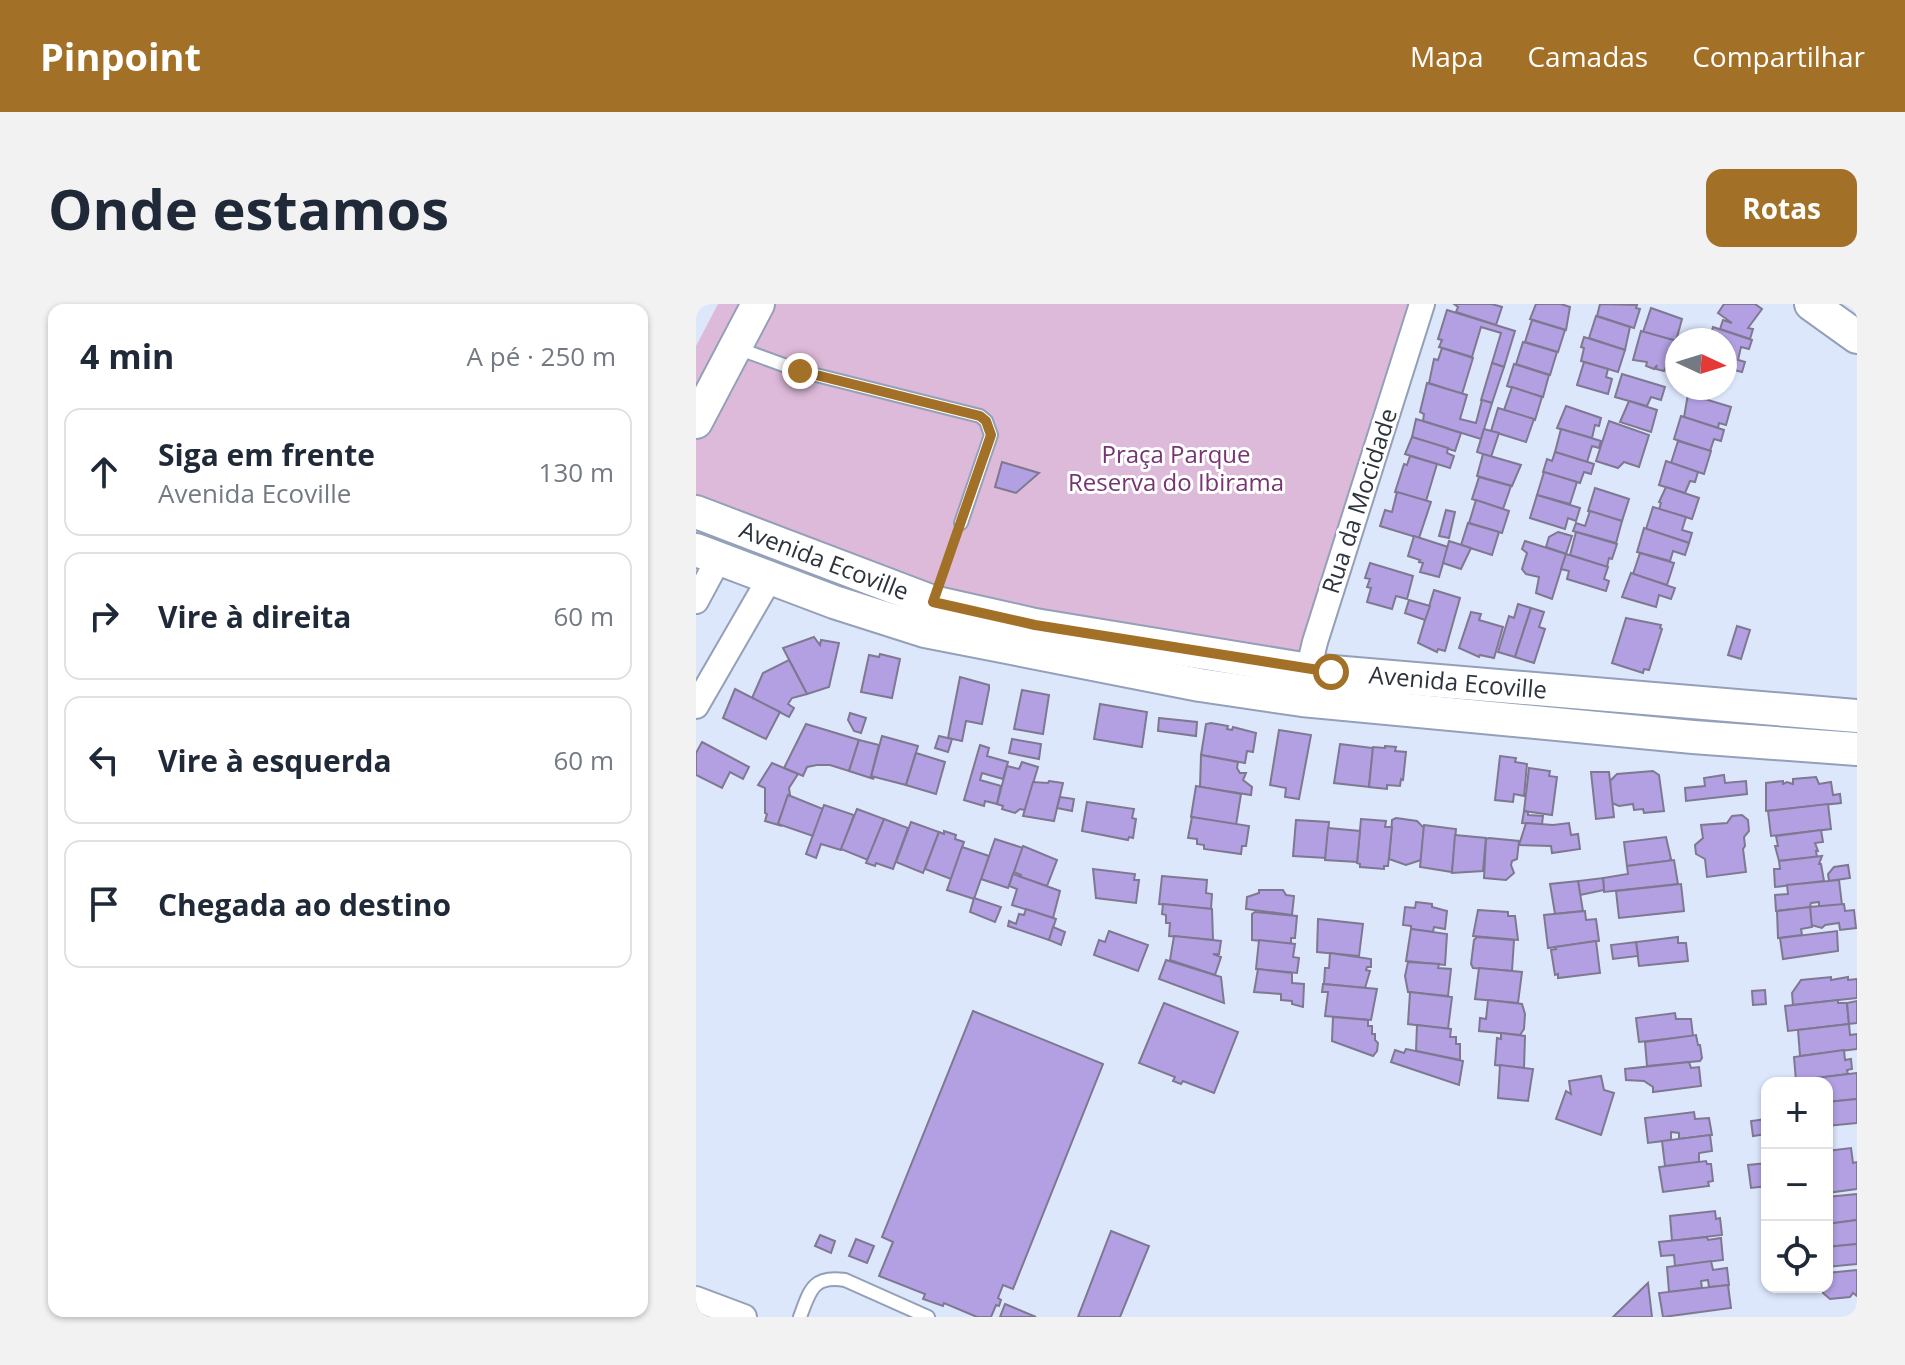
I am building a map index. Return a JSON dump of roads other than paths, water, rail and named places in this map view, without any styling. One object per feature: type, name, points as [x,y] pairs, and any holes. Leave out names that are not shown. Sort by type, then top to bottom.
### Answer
[{"type":"street","points":[[696,422],[758,304]]},
{"type":"street","name":"Rua da Mocidade","points":[[1305,685],[1422,304]]},
{"type":"street","points":[[1811,304],[1857,337]]},
{"type":"street","name":"Avenida Ecoville","points":[[696,512],[847,572],[933,602],[1305,685],[1846,749]]},
{"type":"street","points":[[696,601],[707,555]]},
{"type":"street","name":"Avenida Ecoville","points":[[707,555],[834,602],[925,631],[1170,679],[1846,715]]},
{"type":"street","points":[[834,602],[847,572]]},
{"type":"street","points":[[696,706],[770,578]]},
{"type":"street","points":[[1846,715],[1846,749]]},
{"type":"street","points":[[696,1299],[744,1317]]},
{"type":"lane","points":[[734,347],[800,371],[980,416],[986,421],[991,435],[961,523]]},
{"type":"lane","points":[[800,1317],[815,1285],[831,1278],[845,1280],[928,1317]]},
{"type":"park label","name":"Praça Parque Reserva do Ibirama","points":[[1176,469]]}]
